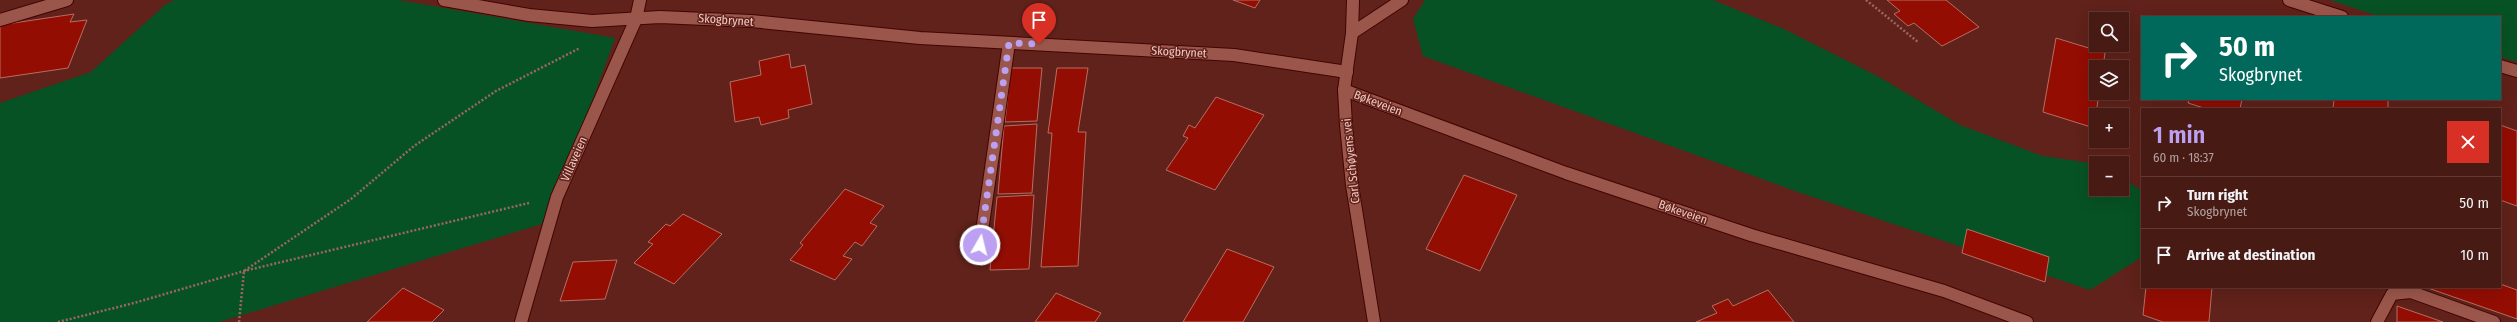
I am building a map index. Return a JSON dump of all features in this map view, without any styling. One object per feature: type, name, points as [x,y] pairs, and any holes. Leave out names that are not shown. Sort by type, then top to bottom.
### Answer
[{"type":"street","points":[[0,20],[66,0]]},
{"type":"street","name":"Skogbrynet","points":[[444,0],[529,16],[592,21],[660,17],[735,20],[920,38],[1234,55],[1318,66],[1347,72]]},
{"type":"street","name":"Villaveien","points":[[521,322],[557,197],[636,19],[640,0]]},
{"type":"street","name":"Carl Schøyens vei","points":[[1353,0],[1352,33],[1344,90],[1352,184],[1374,322]]},
{"type":"street","points":[[1352,33],[1402,0]]},
{"type":"street","points":[[2289,0],[2339,16]]},
{"type":"street","points":[[980,245],[1009,43]]},
{"type":"street","points":[[2501,66],[2517,71]]},
{"type":"street","name":"Bøkeveien","points":[[1344,90],[1566,173],[1751,235],[1944,291],[2027,322]]},
{"type":"street","points":[[2377,322],[2392,294],[2411,292],[2494,322]]},
{"type":"path","points":[[1866,0],[1918,42]]},
{"type":"path","points":[[244,271],[351,199],[414,146],[496,91],[587,44]]},
{"type":"path","points":[[58,322],[134,303],[244,271],[557,197]]},
{"type":"path","points":[[239,322],[244,271]]},
{"type":"green space","points":[[175,0],[398,0],[615,38],[557,197],[552,221],[219,322],[0,322],[0,103],[91,72],[166,4]]},
{"type":"green space","points":[[1425,0],[1713,0],[1786,30],[1879,77],[1960,125],[2043,156],[2089,163],[2089,196],[2129,196],[2129,182],[2141,190],[2141,258],[2090,290],[1795,191],[1423,56],[1413,19]]},
{"type":"green space","points":[[2330,0],[2517,0],[2517,62],[2501,57],[2501,16],[2378,16]]},
{"type":"building","points":[[1233,0],[1260,0],[1255,8]]},
{"type":"building","points":[[1887,0],[1946,0],[1979,27],[1942,46],[1914,23],[1908,26],[1894,14],[1900,11]]},
{"type":"building","points":[[74,14],[70,22],[87,20],[68,68],[0,78],[0,25]]},
{"type":"building","points":[[2056,38],[2089,48],[2089,52],[2105,53],[2104,60],[2089,60],[2089,100],[2098,100],[2097,108],[2089,108],[2089,126],[2043,112]]},
{"type":"building","points":[[789,54],[791,68],[805,65],[812,104],[788,110],[789,118],[761,125],[759,117],[735,122],[730,82],[761,75],[759,61]]},
{"type":"building","points":[[1011,68],[1042,68],[1037,121],[1005,122]]},
{"type":"building","points":[[1057,68],[1088,68],[1078,132],[1086,132],[1078,266],[1041,267],[1052,133],[1048,133]]},
{"type":"building","points":[[1216,97],[1264,115],[1215,190],[1166,170],[1188,138],[1183,136],[1189,125],[1195,128]]},
{"type":"building","points":[[2189,100],[2242,100],[2240,108],[2204,108],[2188,103]]},
{"type":"building","points":[[2334,100],[2388,100],[2388,108],[2333,108]]},
{"type":"building","points":[[1037,124],[1032,193],[998,194],[1004,126]]},
{"type":"building","points":[[2501,125],[2517,131],[2517,206],[2501,200]]},
{"type":"building","points":[[1464,175],[1517,195],[1480,271],[1426,249]]},
{"type":"building","points":[[845,189],[884,206],[870,223],[877,226],[862,246],[855,242],[843,256],[852,259],[835,280],[790,260],[803,245],[800,243]]},
{"type":"building","points":[[1034,195],[1029,269],[990,270],[997,197]]},
{"type":"building","points":[[683,214],[722,234],[674,284],[634,263],[653,244],[648,242],[666,224],[670,226]]},
{"type":"building","points":[[1967,229],[2049,257],[2045,282],[1962,253]]},
{"type":"building","points":[[1227,249],[1274,267],[1243,322],[1183,322]]},
{"type":"building","points":[[617,260],[605,299],[560,301],[573,262]]},
{"type":"building","points":[[2501,284],[2517,290],[2517,319],[2428,288],[2501,288]]},
{"type":"building","points":[[403,288],[444,310],[432,322],[367,322]]},
{"type":"building","points":[[2146,288],[2212,288],[2209,322],[2163,322],[2143,315]]},
{"type":"building","points":[[1768,290],[1794,322],[1696,322],[1717,313],[1712,306],[1728,299],[1733,306]]},
{"type":"building","points":[[1056,293],[1101,313],[1095,322],[1035,322]]},
{"type":"building","points":[[2397,306],[2443,322],[2397,322]]},
{"type":"route","points":[[980,245],[1009,43],[1039,44]]}]
